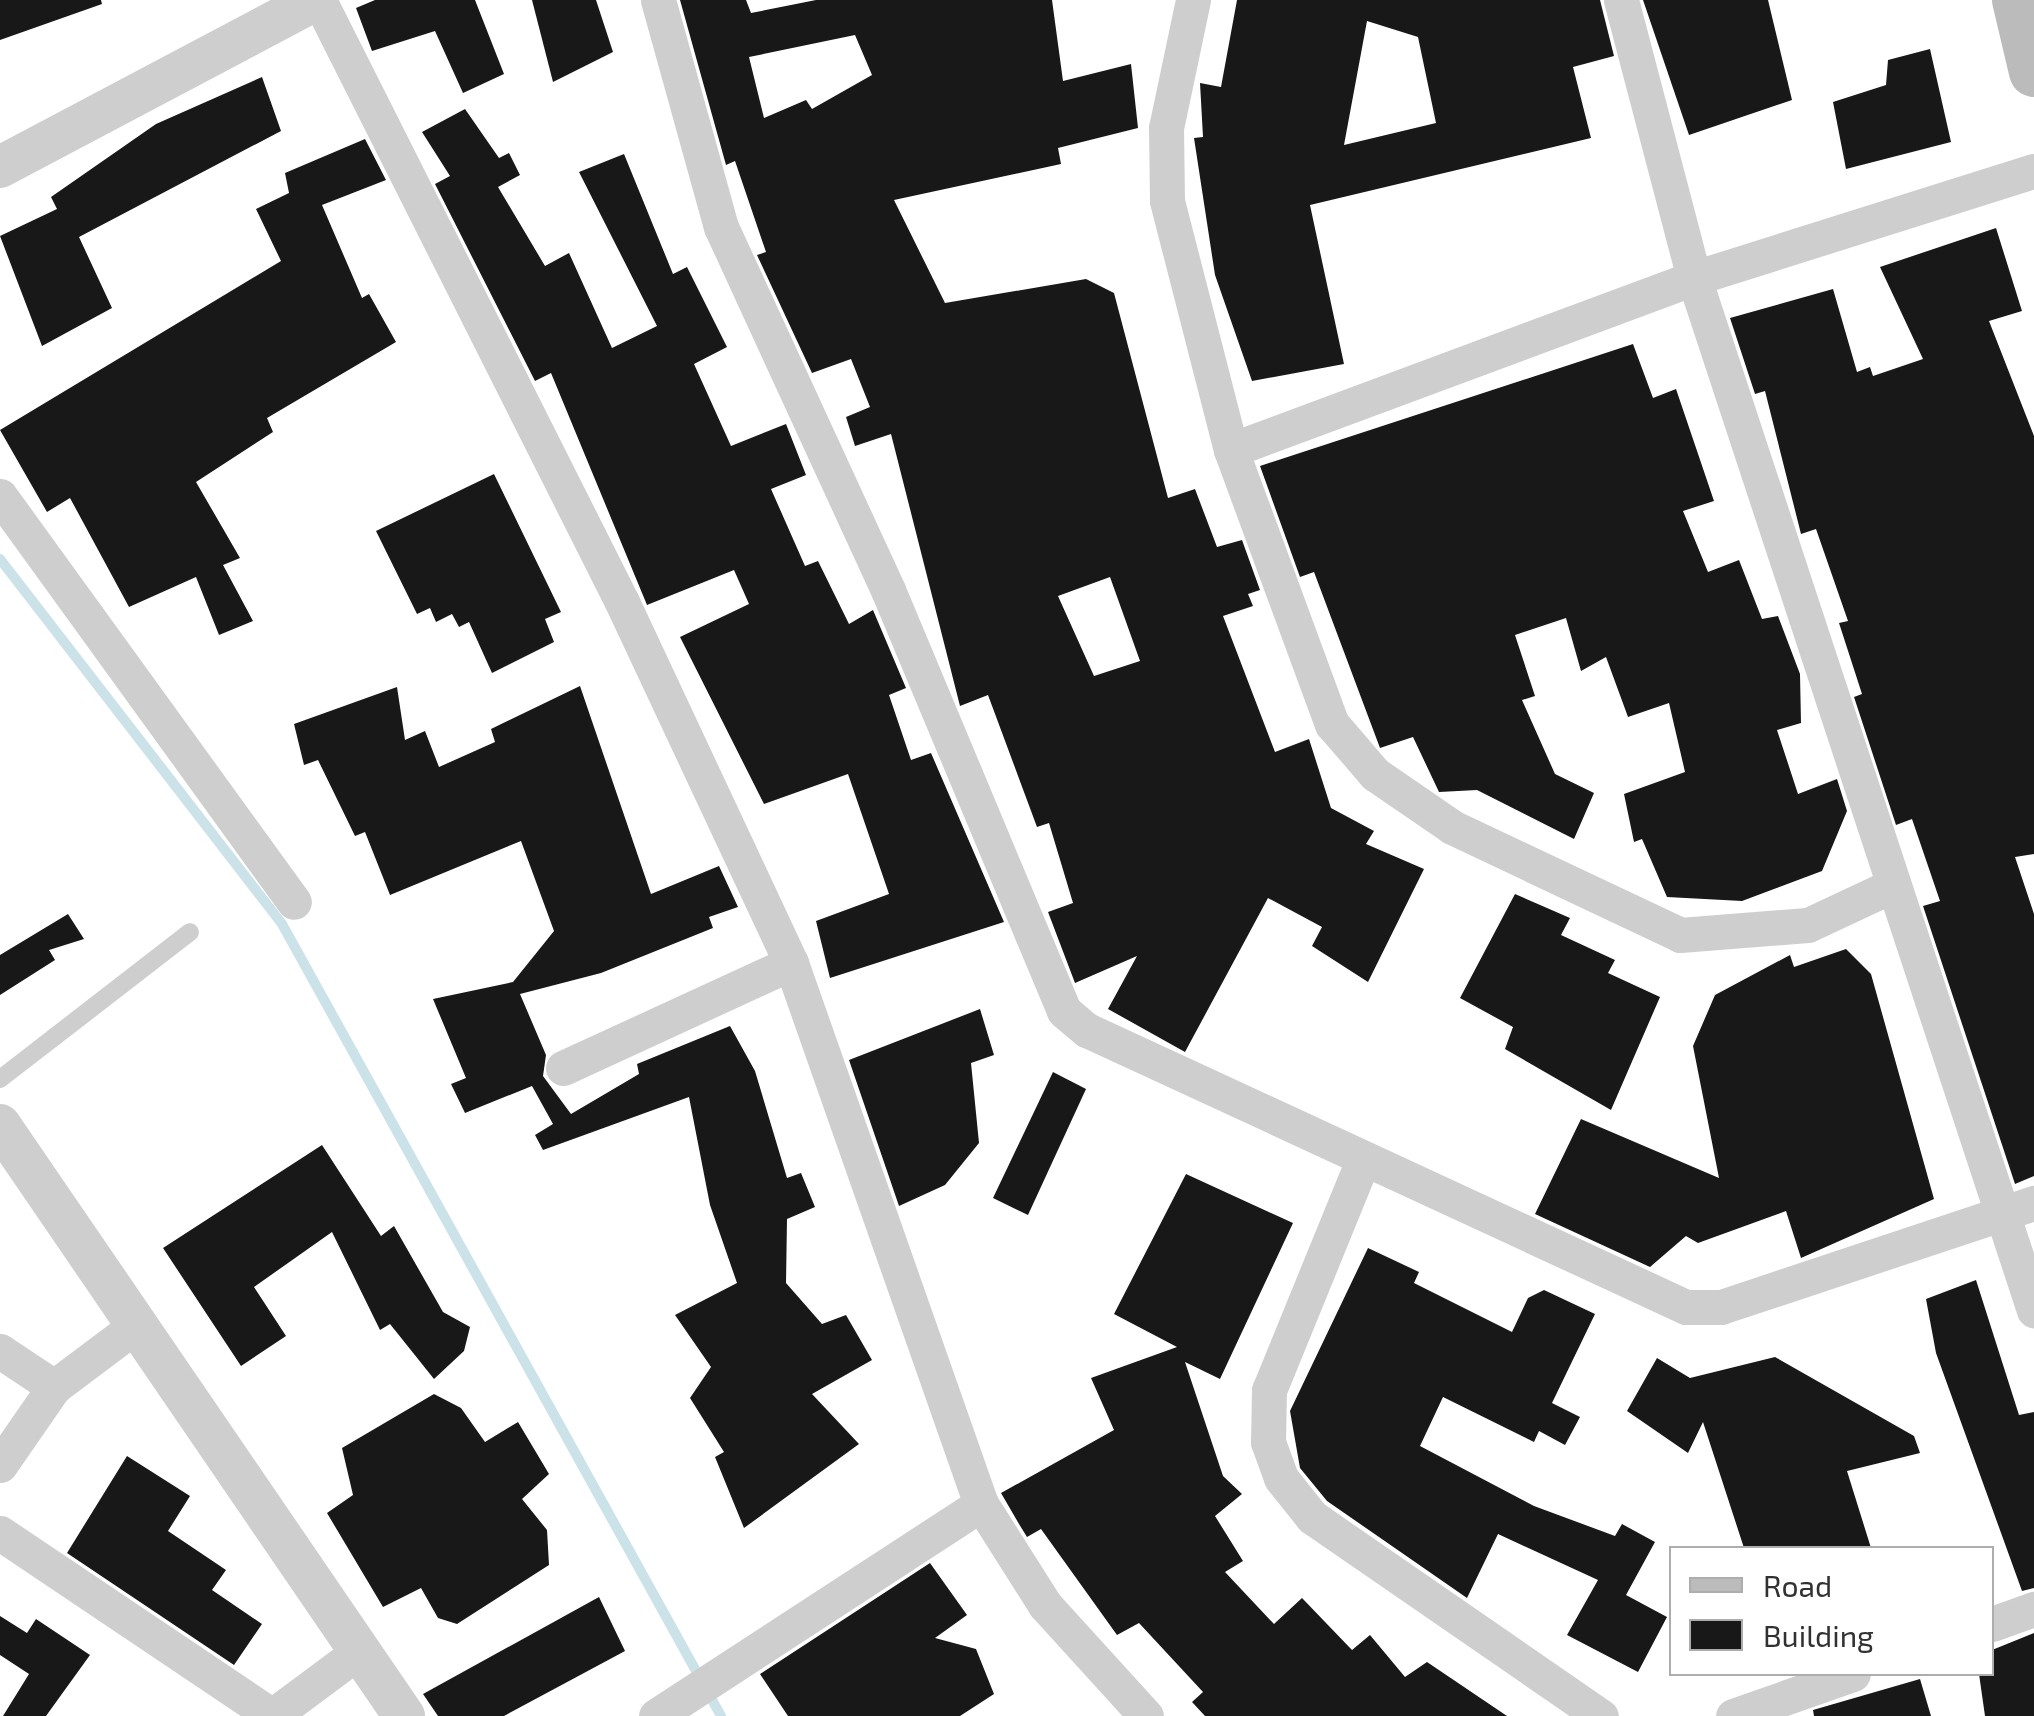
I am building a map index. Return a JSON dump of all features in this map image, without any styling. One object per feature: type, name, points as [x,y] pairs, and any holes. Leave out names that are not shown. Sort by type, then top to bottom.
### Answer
[{"type":"main road","points":[[2017,0],[2034,72]]},
{"type":"street","points":[[0,167],[317,0],[622,602],[791,963],[981,1504],[1045,1605],[1146,1716]]},
{"type":"street","points":[[658,0],[721,228],[888,590],[1064,1011],[1363,1160],[1686,1308],[1720,1306],[2019,1208]]},
{"type":"street","points":[[1193,0],[1166,128],[1167,201],[1231,450],[1332,724],[1374,774],[1452,827],[1680,935],[1808,925],[1889,887]]},
{"type":"street","points":[[1621,0],[1694,278],[1889,887],[2019,1208],[2034,1310]]},
{"type":"street","points":[[1231,450],[1694,278],[2034,171]]},
{"type":"street","points":[[0,496],[294,902]]},
{"type":"street","points":[[563,1068],[791,963]]},
{"type":"street","points":[[0,1124],[404,1716]]},
{"type":"street","points":[[1363,1160],[1269,1390],[1268,1442],[1281,1478],[1312,1517],[1601,1716]]},
{"type":"street","points":[[0,1465],[54,1387],[138,1324]]},
{"type":"street","points":[[0,1351],[54,1387]]},
{"type":"street","points":[[661,1713],[981,1504]]},
{"type":"street","points":[[0,1533],[272,1716],[361,1650]]},
{"type":"street","points":[[1994,1623],[2034,1610]]},
{"type":"street","points":[[1733,1716],[1785,1707],[1849,1676]]},
{"type":"lane","points":[[0,1079],[190,932]]},
{"type":"building","points":[[0,0],[101,0],[102,4],[0,40]]},
{"type":"building","points":[[375,0],[475,0],[504,74],[463,93],[435,31],[372,51],[356,8]]},
{"type":"building","points":[[532,0],[596,0],[613,52],[553,82]]},
{"type":"building","points":[[680,0],[746,0],[751,13],[816,0],[1052,0],[1063,81],[1131,64],[1138,128],[1058,148],[1061,164],[894,200],[945,303],[1086,279],[1114,293],[1168,498],[1195,489],[1217,547],[1242,540],[1260,590],[1248,594],[1253,606],[1223,616],[1275,752],[1309,739],[1331,808],[1374,831],[1366,844],[1424,869],[1368,982],[1312,946],[1322,927],[1268,898],[1185,1052],[1108,1009],[1137,956],[1075,983],[1048,912],[1073,903],[1049,823],[1037,827],[988,695],[960,706],[891,434],[855,446],[846,417],[870,407],[851,359],[812,373],[757,255],[766,252],[735,161],[726,165]],"holes":[[[855,35],[872,75],[812,109],[806,100],[764,118],[749,57]],[[1110,577],[1140,661],[1094,676],[1058,596]]]},
{"type":"building","points":[[1237,0],[1600,0],[1614,56],[1573,67],[1591,138],[1310,205],[1344,364],[1252,381],[1215,275],[1194,138],[1203,137],[1200,83],[1221,87]],"holes":[[[1367,21],[1418,37],[1436,123],[1344,145]]]},
{"type":"building","points":[[1643,0],[1768,0],[1792,100],[1689,135]]},
{"type":"building","points":[[1930,49],[1951,142],[1846,169],[1833,102],[1886,85],[1888,60]]},
{"type":"building","points":[[262,77],[281,131],[79,237],[112,308],[42,346],[0,236],[57,209],[51,197],[156,124]]},
{"type":"building","points":[[465,109],[499,158],[509,153],[520,175],[498,187],[545,266],[569,253],[612,348],[657,326],[579,172],[624,154],[673,274],[687,267],[727,347],[694,364],[731,446],[786,424],[806,475],[771,489],[805,566],[818,561],[849,624],[873,610],[906,688],[889,695],[911,760],[931,753],[1004,922],[830,978],[816,921],[889,894],[848,774],[764,804],[680,637],[749,604],[734,570],[647,605],[551,373],[535,381],[435,184],[450,176],[422,132]]},
{"type":"building","points":[[365,139],[386,180],[322,205],[362,298],[369,294],[396,342],[267,418],[273,432],[196,482],[240,558],[223,565],[253,621],[219,635],[196,577],[129,607],[70,498],[47,512],[0,430],[281,261],[256,209],[289,193],[285,173]]},
{"type":"building","points":[[1996,228],[2022,311],[1989,321],[2034,436],[2034,854],[2015,857],[2034,914],[2034,1176],[2015,1184],[1923,906],[1940,901],[1912,819],[1896,825],[1854,697],[1862,694],[1839,623],[1848,621],[1816,529],[1801,534],[1765,391],[1755,394],[1730,318],[1833,289],[1857,372],[1870,367],[1873,376],[1923,359],[1880,267]]},
{"type":"building","points":[[1633,344],[1653,398],[1676,389],[1714,501],[1683,511],[1708,572],[1739,560],[1762,619],[1778,616],[1800,674],[1801,723],[1777,730],[1798,794],[1837,779],[1847,811],[1822,871],[1742,901],[1667,897],[1642,839],[1634,842],[1624,794],[1685,772],[1669,703],[1628,717],[1606,657],[1581,671],[1566,618],[1515,635],[1535,696],[1522,700],[1555,774],[1594,793],[1574,839],[1477,790],[1439,792],[1413,737],[1380,748],[1314,572],[1300,577],[1260,466]]},
{"type":"building","points":[[494,474],[561,612],[545,619],[554,642],[492,673],[469,622],[459,627],[452,614],[436,622],[430,608],[417,614],[376,531]]},
{"type":"building","points":[[580,686],[651,894],[719,866],[738,907],[709,917],[713,928],[601,973],[520,994],[546,1055],[543,1076],[571,1114],[639,1074],[637,1064],[730,1026],[755,1071],[787,1178],[801,1173],[815,1207],[787,1219],[786,1283],[822,1324],[846,1315],[872,1360],[812,1394],[859,1444],[744,1528],[715,1457],[724,1452],[690,1398],[711,1367],[675,1315],[737,1283],[710,1205],[689,1097],[543,1150],[535,1135],[553,1124],[532,1086],[465,1113],[451,1084],[466,1078],[433,999],[513,982],[554,931],[521,841],[390,895],[365,832],[355,836],[318,760],[304,765],[294,724],[397,687],[405,740],[425,731],[439,767],[495,742],[491,729]]},
{"type":"building","points":[[1515,894],[1570,918],[1561,935],[1615,960],[1608,973],[1660,997],[1611,1110],[1505,1049],[1513,1027],[1460,998]]},
{"type":"building","points":[[68,914],[84,939],[49,950],[55,960],[0,995],[0,955]]},
{"type":"building","points":[[1846,949],[1871,974],[1934,1199],[1801,1258],[1786,1211],[1698,1243],[1686,1236],[1650,1267],[1535,1214],[1581,1119],[1719,1178],[1693,1046],[1715,995],[1790,955],[1794,967]]},
{"type":"building","points":[[980,1009],[994,1055],[971,1063],[979,1143],[945,1185],[899,1206],[849,1060]]},
{"type":"building","points":[[1053,1072],[1086,1089],[1028,1215],[993,1198]]},
{"type":"building","points":[[322,1145],[381,1236],[394,1226],[443,1312],[470,1327],[464,1351],[434,1379],[390,1324],[380,1330],[332,1232],[254,1287],[286,1336],[241,1366],[163,1248]]},
{"type":"building","points":[[1186,1174],[1293,1223],[1220,1379],[1185,1362],[1223,1476],[1242,1494],[1215,1516],[1243,1561],[1225,1572],[1274,1624],[1302,1598],[1352,1650],[1370,1635],[1405,1677],[1427,1662],[1507,1716],[1205,1716],[1192,1702],[1203,1692],[1139,1623],[1117,1635],[1041,1529],[1027,1537],[1019,1524],[1001,1493],[1114,1430],[1091,1378],[1177,1347],[1114,1314]]},
{"type":"building","points":[[1368,1248],[1419,1272],[1414,1283],[1512,1332],[1528,1298],[1544,1290],[1595,1314],[1552,1403],[1580,1417],[1565,1445],[1539,1431],[1534,1442],[1443,1397],[1420,1446],[1534,1506],[1615,1536],[1622,1524],[1655,1542],[1626,1595],[1667,1617],[1638,1672],[1567,1635],[1598,1580],[1498,1534],[1467,1598],[1327,1501],[1300,1468],[1290,1411]]},
{"type":"building","points":[[1976,1280],[2019,1415],[2034,1412],[2034,1588],[2022,1591],[1936,1353],[1926,1299]]},
{"type":"building","points":[[1775,1357],[1914,1436],[1920,1453],[1847,1471],[1870,1546],[1743,1546],[1703,1422],[1688,1453],[1627,1411],[1657,1358],[1690,1378]]},
{"type":"building","points":[[434,1394],[461,1408],[485,1442],[518,1422],[549,1474],[522,1499],[547,1530],[549,1565],[457,1624],[438,1618],[421,1588],[383,1607],[327,1513],[353,1495],[342,1448]]},
{"type":"building","points":[[127,1456],[190,1496],[168,1531],[226,1570],[212,1590],[262,1624],[234,1665],[67,1553]]},
{"type":"building","points":[[930,1563],[967,1615],[935,1638],[976,1649],[994,1694],[960,1716],[788,1716],[760,1674]]},
{"type":"building","points":[[599,1597],[625,1651],[504,1716],[438,1716],[423,1694]]},
{"type":"building","points":[[0,1616],[27,1633],[36,1619],[90,1655],[46,1716],[3,1716],[29,1674],[0,1655]]},
{"type":"building","points":[[2034,1633],[2034,1716],[1985,1716],[1979,1676],[1994,1676],[1994,1649]]},
{"type":"building","points":[[1920,1679],[1931,1716],[1814,1716],[1813,1710]]},
{"type":"waterway","points":[[0,559],[282,924],[721,1716]]}]
